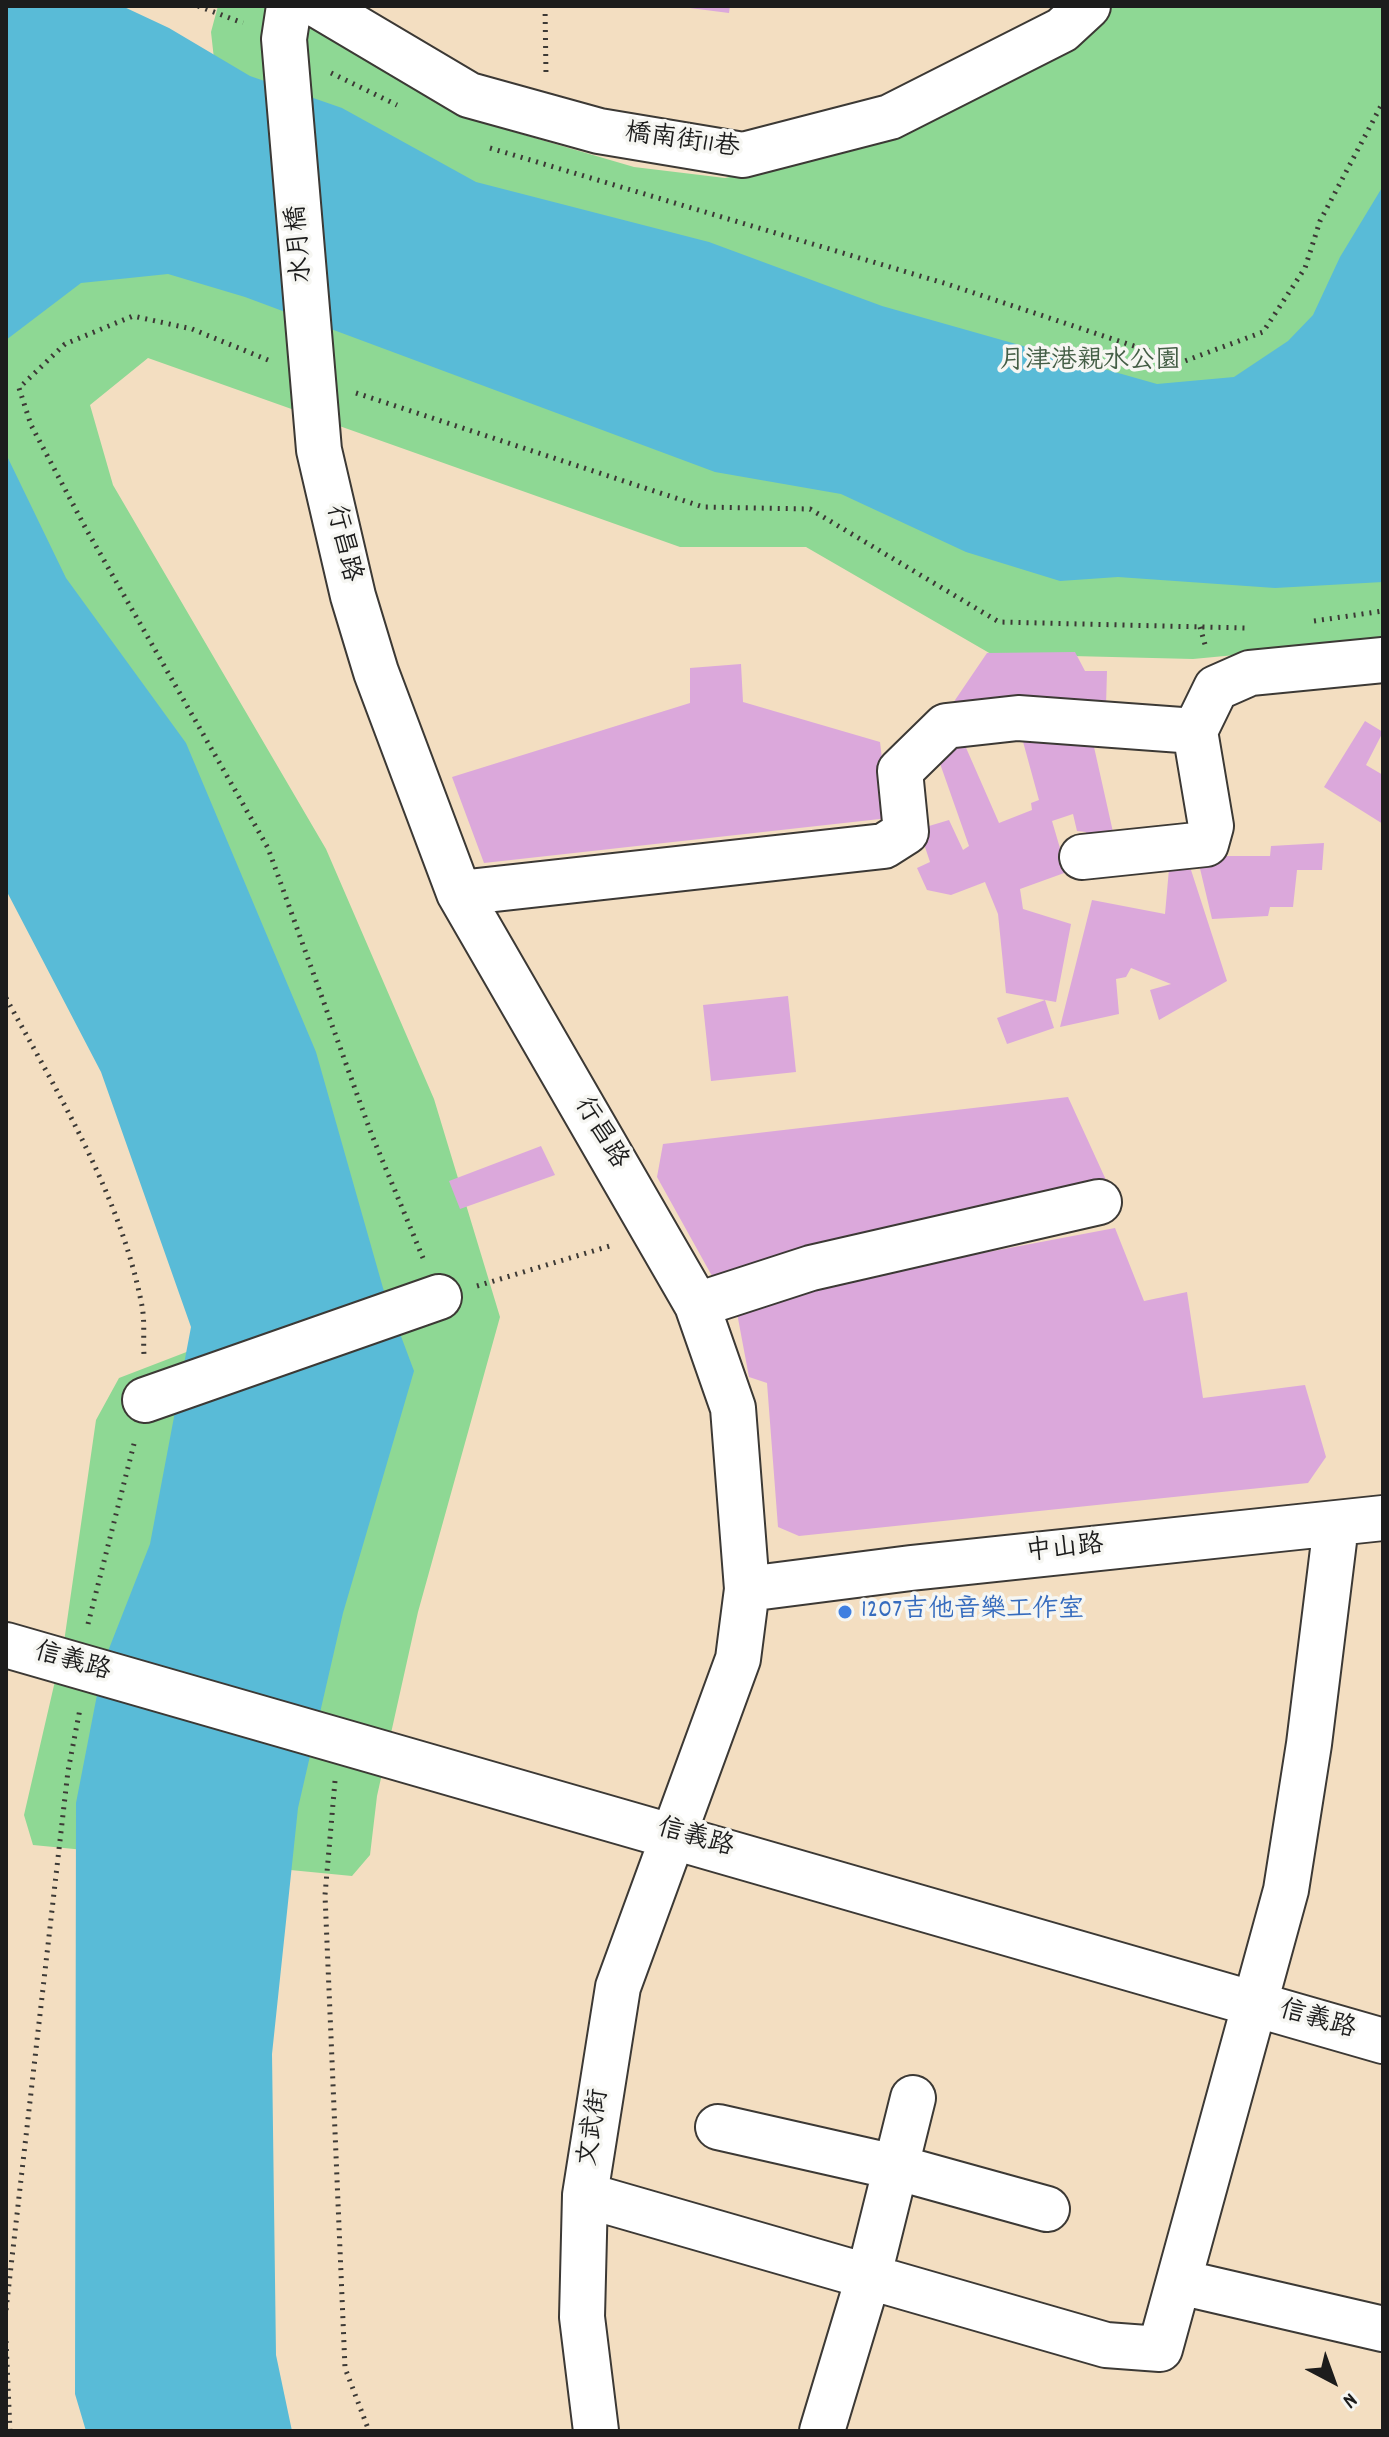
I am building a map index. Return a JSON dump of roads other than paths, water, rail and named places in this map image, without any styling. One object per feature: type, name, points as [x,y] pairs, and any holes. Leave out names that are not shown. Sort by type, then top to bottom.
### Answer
[{"type":"street","name":"橋南街11巷","points":[[319,6],[469,95],[599,131],[743,155],[890,117],[1062,30],[1088,6]]},
{"type":"street","name":"水月橋","points":[[287,23],[319,450]]},
{"type":"street","name":"行昌路","points":[[319,450],[353,596],[376,672],[459,893],[697,1305],[733,1408],[747,1589],[738,1659],[675,1834]]},
{"type":"street","points":[[1082,857],[1206,844],[1211,826],[1195,731],[1216,688],[1250,673],[1383,660]]},
{"type":"street","points":[[459,893],[884,846],[906,832],[900,771],[946,726],[1018,718],[1195,731]]},
{"type":"street","points":[[697,1305],[811,1268],[1099,1202]]},
{"type":"street","points":[[145,1400],[439,1297]]},
{"type":"street","name":"中山路","points":[[747,1589],[911,1568],[1383,1518]]},
{"type":"street","points":[[585,2195],[1106,2345],[1160,2349],[1286,1890],[1309,1744],[1336,1525]]},
{"type":"street","name":"信義路","points":[[6,1645],[675,1834],[1383,2041]]},
{"type":"street","name":"文武街","points":[[596,2431],[582,2317],[585,2195],[618,1987],[675,1834]]},
{"type":"street","points":[[822,2431],[899,2168],[913,2098]]},
{"type":"street","points":[[718,2127],[899,2168],[1047,2209]]},
{"type":"street","points":[[1180,2282],[1383,2329]]},
{"type":"water","points":[[6,6],[122,6],[169,28],[250,76],[342,108],[476,182],[709,242],[882,306],[1157,384],[1234,377],[1288,341],[1313,315],[1340,257],[1383,186],[1383,582],[1275,588],[1118,577],[1060,581],[966,552],[841,494],[715,472],[245,297],[168,274],[81,283],[6,340]]},
{"type":"water","points":[[6,454],[66,578],[186,743],[316,1052],[383,1288],[414,1371],[343,1613],[298,1808],[272,2054],[276,2355],[292,2431],[86,2431],[75,2394],[76,1803],[103,1664],[150,1544],[191,1327],[101,1072],[6,890]]},
{"type":"place","name":"1207吉他音樂工作室","points":[[845,1612]]},
{"type":"park label","name":"月津港親水公園","points":[[1090,363]]}]
